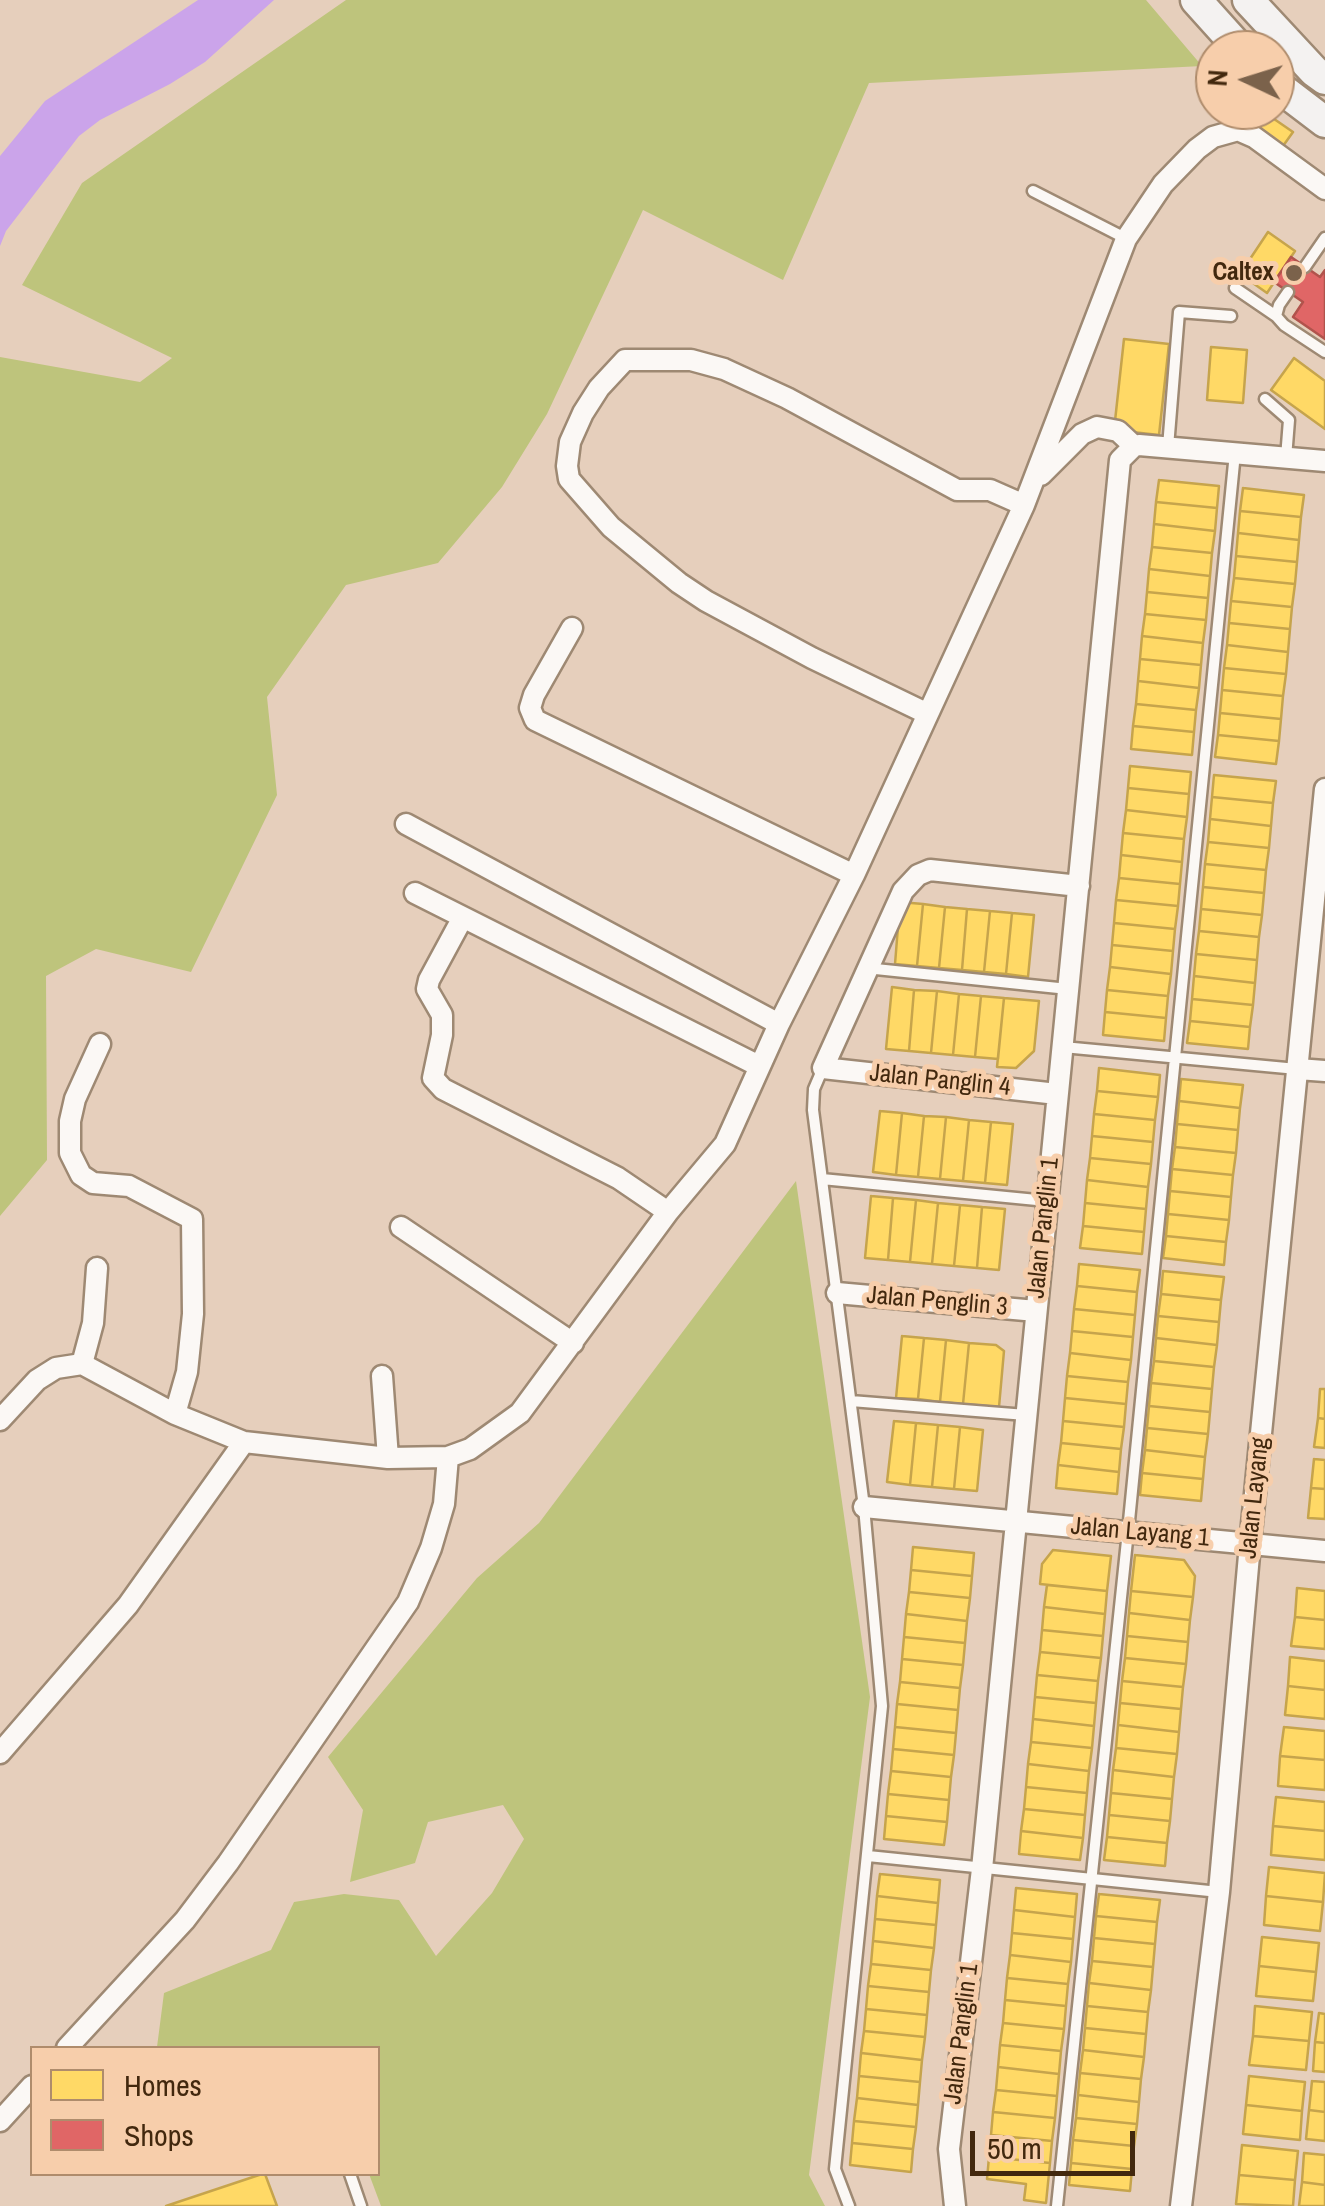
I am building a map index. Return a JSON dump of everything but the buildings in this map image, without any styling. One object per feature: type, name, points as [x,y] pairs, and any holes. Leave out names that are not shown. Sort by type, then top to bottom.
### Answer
[{"type":"main road","points":[[1196,0],[1223,30]]},
{"type":"main road","points":[[1248,0],[1325,79]]},
{"type":"main road","points":[[1295,99],[1325,122]]},
{"type":"street","points":[[0,1420],[37,1380],[56,1368],[82,1364],[175,1414],[244,1442],[388,1458],[448,1457],[470,1450],[520,1413],[668,1212],[725,1144],[779,1024],[854,876],[1024,505],[1126,239],[1163,184],[1196,149],[1224,131],[1238,130],[1254,138],[1325,189]]},
{"type":"street","points":[[928,714],[706,601],[611,527],[569,479],[570,442],[583,413],[625,360],[690,360],[724,369],[788,398],[957,490],[990,490],[1024,505]]},
{"type":"street","points":[[1034,482],[1089,430],[1098,427],[1118,431],[1134,446],[1325,462]]},
{"type":"street","name":"Jalan Panglin 1","points":[[955,2206],[948,2149],[982,1869],[1120,460],[1134,446]]},
{"type":"street","points":[[572,628],[534,695],[530,708],[536,720],[854,876]]},
{"type":"street","name":"Jalan Layang","points":[[1181,2206],[1219,1892],[1325,789]]},
{"type":"street","points":[[406,824],[779,1024]]},
{"type":"street","points":[[823,1068],[902,891],[918,875],[930,870],[1079,886]]},
{"type":"street","points":[[415,894],[759,1066]]},
{"type":"street","points":[[462,919],[429,980],[428,989],[442,1015],[433,1078],[443,1089],[618,1178],[668,1212]]},
{"type":"street","points":[[100,1044],[75,1099],[70,1122],[70,1152],[81,1175],[94,1183],[129,1186],[192,1219],[193,1314],[186,1372],[175,1414]]},
{"type":"street","name":"Jalan Panglin 4","points":[[823,1068],[1057,1094]]},
{"type":"street","points":[[1298,1069],[1325,1071]]},
{"type":"street","points":[[401,1227],[573,1343]]},
{"type":"street","points":[[82,1364],[93,1323],[97,1268]]},
{"type":"street","name":"Jalan Penglin 3","points":[[837,1293],[1036,1311]]},
{"type":"street","points":[[382,1376],[388,1458]]},
{"type":"street","points":[[0,1753],[128,1605],[244,1442]]},
{"type":"street","points":[[69,2046],[185,1920],[408,1602],[444,1504],[448,1457]]},
{"type":"street","name":"Jalan Layang 1","points":[[864,1507],[1325,1551]]},
{"type":"street","points":[[0,2122],[30,2088]]},
{"type":"lane","points":[[1033,191],[1126,239]]},
{"type":"lane","points":[[1305,267],[1321,252],[1325,238]]},
{"type":"lane","points":[[1235,288],[1325,352]]},
{"type":"lane","points":[[1276,316],[1278,305],[1288,292]]},
{"type":"lane","points":[[1168,447],[1179,312],[1231,316]]},
{"type":"lane","points":[[1265,399],[1290,420],[1286,459]]},
{"type":"lane","points":[[1057,2206],[1235,452]]},
{"type":"lane","points":[[866,968],[1069,989]]},
{"type":"lane","points":[[1063,1047],[1298,1069]]},
{"type":"lane","points":[[823,1068],[814,1089],[813,1110],[864,1507],[882,1706],[835,2169],[849,2206]]},
{"type":"lane","points":[[822,1180],[1047,1201]]},
{"type":"lane","points":[[850,1400],[1026,1415]]},
{"type":"lane","points":[[868,1856],[1219,1892]]},
{"type":"lane","points":[[351,2176],[361,2206]]},
{"type":"green space","points":[[346,0],[1146,0],[1195,58],[1195,66],[869,83],[783,280],[643,210],[547,414],[502,487],[438,563],[346,585],[267,697],[277,795],[191,972],[96,949],[46,976],[47,1160],[0,1216],[0,357],[140,382],[172,358],[22,285],[82,183]]},
{"type":"green space","points":[[796,1181],[870,1697],[809,2175],[825,2206],[381,2206],[370,2176],[380,2176],[380,2046],[157,2046],[164,1993],[271,1950],[294,1902],[344,1894],[399,1900],[436,1956],[492,1893],[524,1839],[503,1805],[428,1822],[415,1863],[350,1882],[363,1810],[328,1757],[477,1578],[539,1523]]},
{"type":"shaded area","points":[[198,0],[274,0],[205,62],[100,120],[79,136],[6,231],[0,246],[0,156],[45,101]]},
{"type":"place","name":"Caltex","points":[[1294,273]]}]
